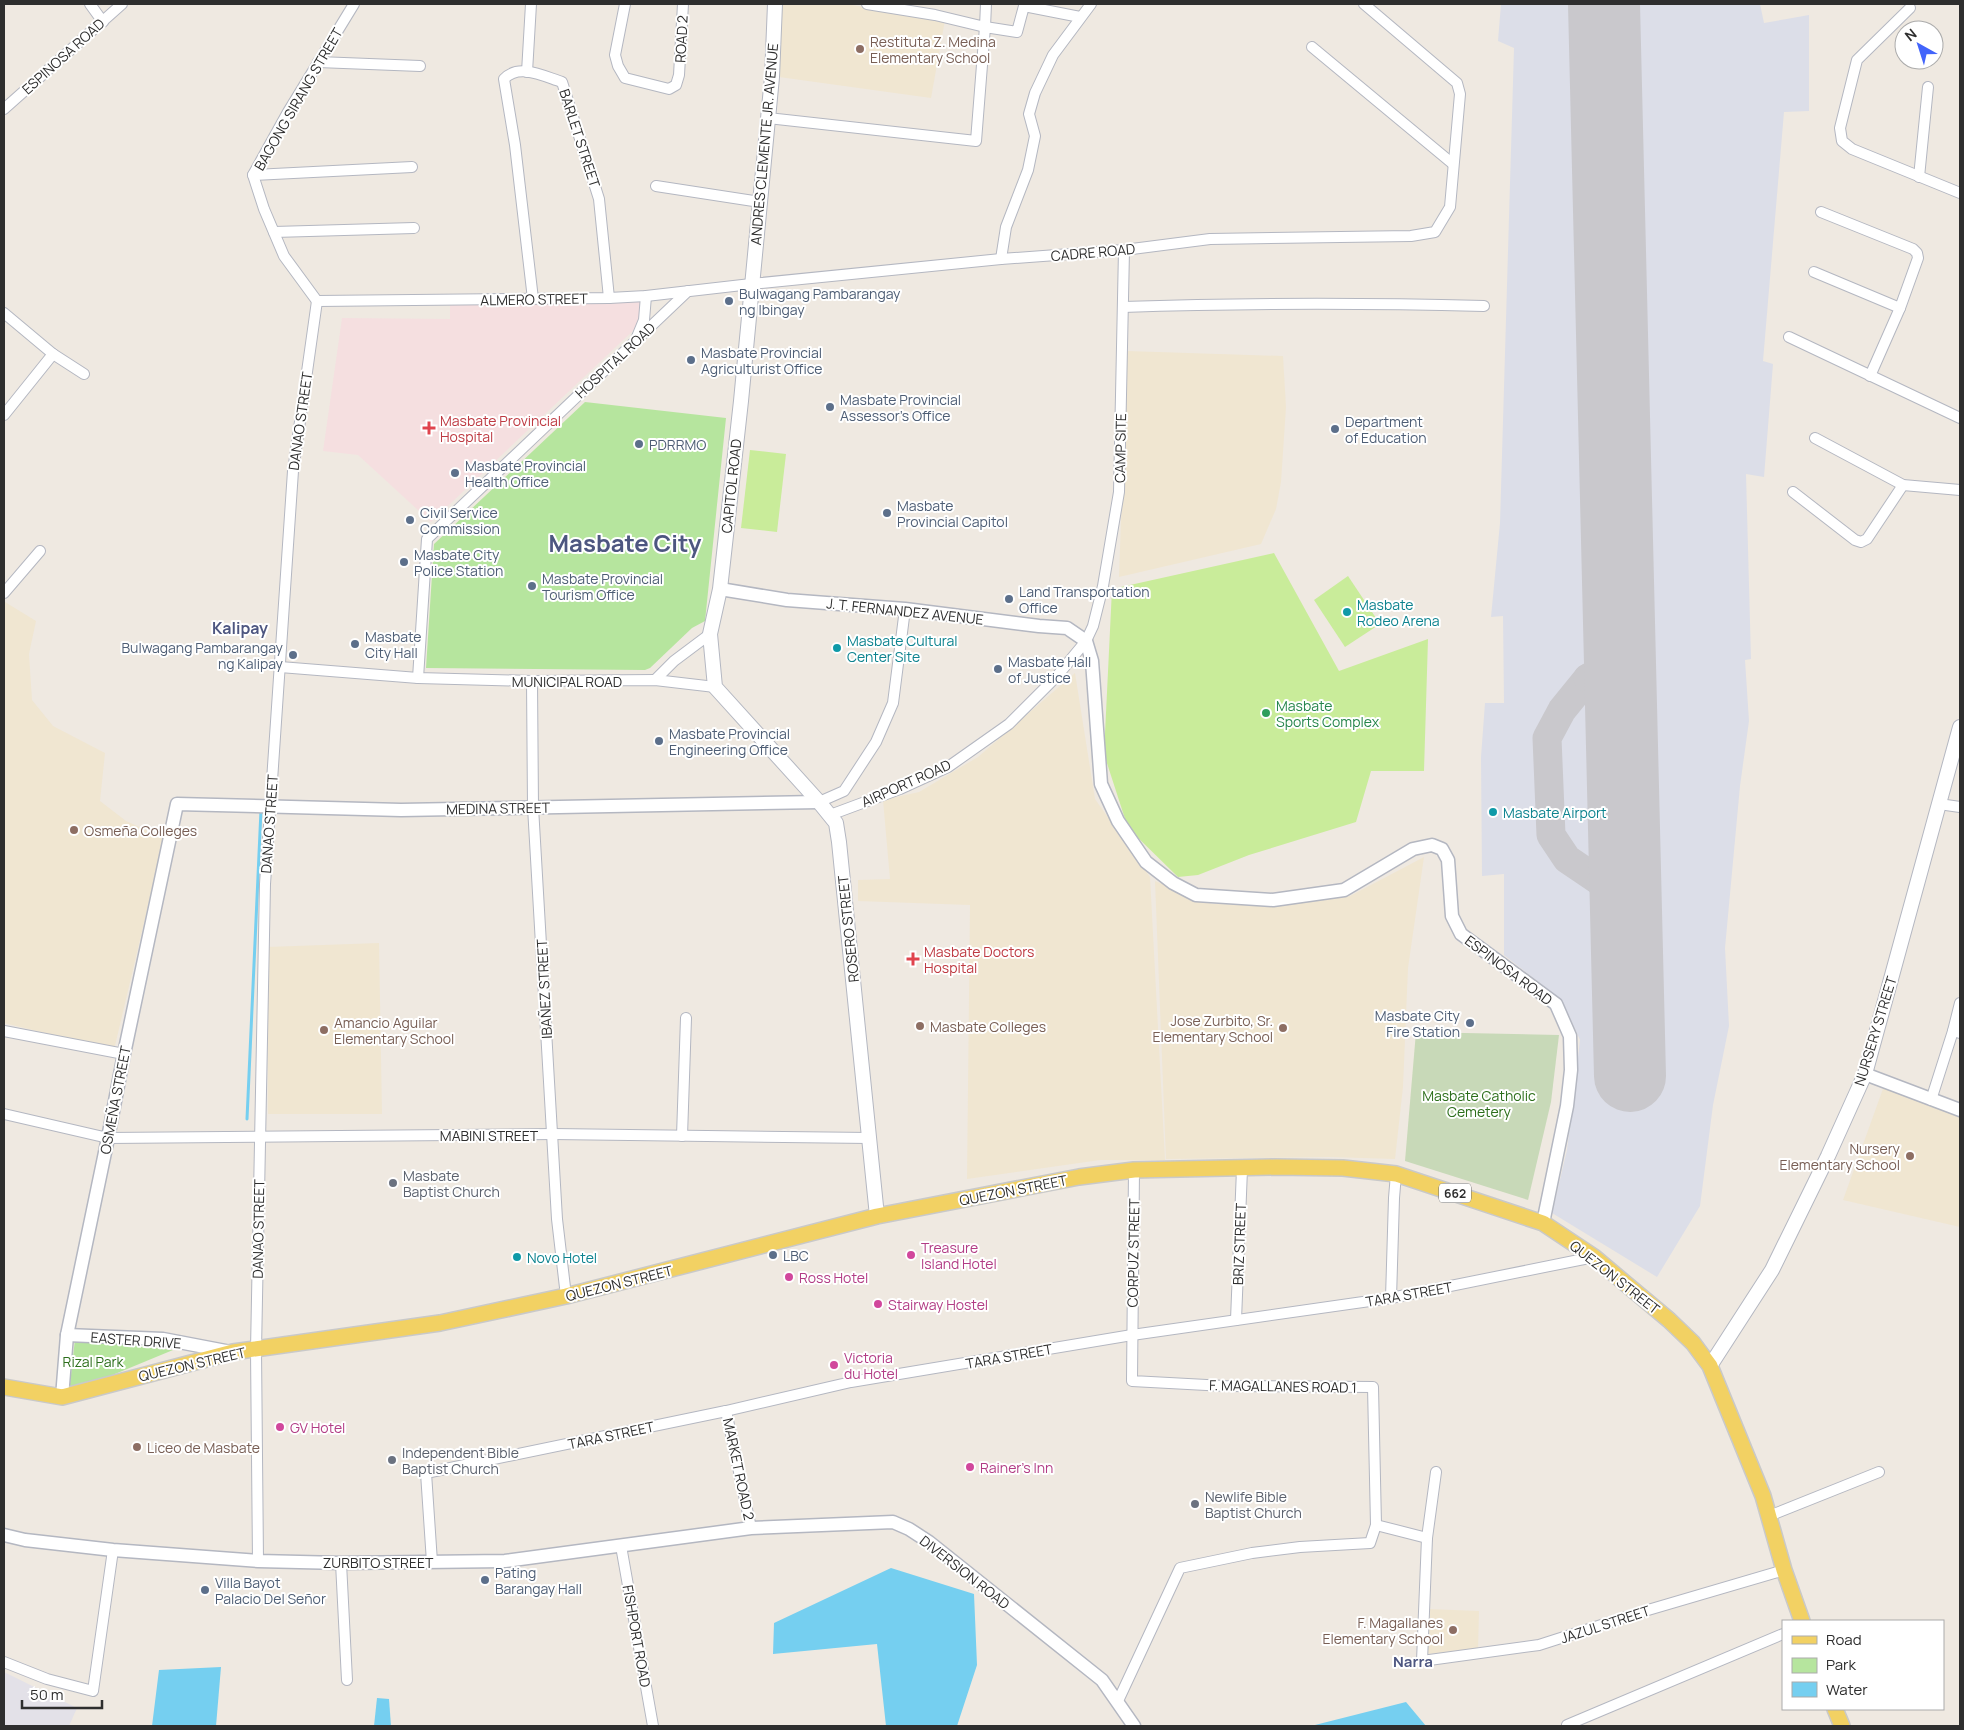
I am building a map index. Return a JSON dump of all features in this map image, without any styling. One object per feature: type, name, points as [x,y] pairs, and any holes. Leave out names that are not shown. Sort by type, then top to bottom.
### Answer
[{"type":"main road","name":"ANDRES CLEMENTE JR. AVENUE","points":[[751,284],[768,118],[775,4]]},
{"type":"main road","name":"CAPITOL ROAD","points":[[715,687],[710,634],[720,589],[741,401],[751,284]]},
{"type":"main road","name":"ROSERO STREET","points":[[715,687],[836,823],[840,842],[877,1216]]},
{"type":"main road","name":"NURSERY STREET","points":[[1710,1366],[1772,1270],[1828,1156],[1865,1074],[1960,732]]},
{"type":"main road","name":"QUEZON STREET","points":[[4,1387],[62,1397],[233,1352],[440,1323],[566,1296],[877,1216],[1079,1177],[1134,1170],[1343,1168],[1396,1174],[1543,1223],[1594,1257],[1669,1320],[1693,1344],[1710,1366],[1763,1496],[1784,1570],[1802,1620]]},
{"type":"main road","points":[[1835,1710],[1842,1726]]},
{"type":"street","points":[[90,4],[103,22]]},
{"type":"street","name":"ESPINOSA ROAD","points":[[4,109],[122,4]]},
{"type":"street","name":"BAGONG SIRANG STREET","points":[[317,301],[284,256],[264,209],[253,175],[318,62],[354,4]]},
{"type":"street","points":[[531,4],[527,72],[520,70],[510,72],[504,79],[515,145],[533,299]]},
{"type":"street","name":"ROAD 2","points":[[625,4],[615,55],[618,66],[625,78],[669,89],[676,84],[679,75],[683,4]]},
{"type":"street","points":[[867,4],[912,7],[985,27],[1017,32],[1024,6],[1049,7],[1080,17]]},
{"type":"street","points":[[768,118],[976,141],[986,4]]},
{"type":"street","points":[[1001,259],[1006,227],[1030,162],[1035,136],[1029,114],[1034,93],[1053,55],[1091,4]]},
{"type":"street","points":[[1364,4],[1457,84],[1460,94],[1453,164]]},
{"type":"street","points":[[1910,8],[1857,60],[1840,128],[1842,141],[1852,149],[1960,193]]},
{"type":"street","points":[[1312,47],[1453,164]]},
{"type":"street","points":[[318,62],[420,66]]},
{"type":"street","name":"BARLET STREET","points":[[527,72],[562,82],[599,199],[609,298]]},
{"type":"street","points":[[1919,177],[1928,87]]},
{"type":"street","name":"CADRE ROAD","points":[[751,284],[1001,259],[1124,250],[1210,239],[1411,236],[1435,232],[1450,207],[1453,164]]},
{"type":"street","points":[[253,175],[412,167]]},
{"type":"street","points":[[656,186],[760,202]]},
{"type":"street","points":[[1821,212],[1913,249],[1917,253],[1918,258],[1900,308],[1870,376]]},
{"type":"street","points":[[274,232],[414,228]]},
{"type":"street","name":"CAMP SITE","points":[[1086,641],[1093,626],[1103,586],[1118,492],[1124,250]]},
{"type":"street","points":[[1814,272],[1900,308]]},
{"type":"street","name":"ALMERO STREET","points":[[317,301],[609,298],[688,292],[751,284]]},
{"type":"street","name":"HOSPITAL ROAD","points":[[418,678],[424,612],[426,539],[688,292]]},
{"type":"street","points":[[635,342],[644,320],[646,296]]},
{"type":"street","name":"DANAO STREET","points":[[258,1561],[256,1350],[265,884],[293,471],[317,301]]},
{"type":"street","points":[[1123,307],[1271,303],[1484,306]]},
{"type":"street","points":[[4,313],[53,354],[84,374]]},
{"type":"street","points":[[1789,337],[1960,418]]},
{"type":"street","points":[[4,415],[53,354]]},
{"type":"street","points":[[1815,438],[1903,485],[1960,490]]},
{"type":"street","points":[[1793,492],[1855,540],[1861,542],[1867,539],[1903,485]]},
{"type":"street","points":[[4,593],[40,551]]},
{"type":"street","name":"J. T. FERNANDEZ AVENUE","points":[[720,589],[787,600],[905,609],[1067,628],[1086,641]]},
{"type":"street","points":[[819,802],[844,791],[876,742],[893,703],[905,609]]},
{"type":"street","points":[[655,680],[674,661],[710,634]]},
{"type":"street","name":"ESPINOSA ROAD","points":[[1086,641],[1092,661],[1101,784],[1118,821],[1146,862],[1173,883],[1196,896],[1235,899],[1282,898],[1344,890],[1413,849],[1432,845],[1442,849],[1448,860],[1452,916],[1461,934],[1556,1004],[1570,1036],[1571,1070],[1567,1106],[1543,1223]]},
{"type":"street","name":"AIRPORT ROAD","points":[[830,815],[900,789],[956,762],[1009,724],[1056,676],[1086,641]]},
{"type":"street","name":"MUNICIPAL ROAD","points":[[280,667],[418,678],[532,682],[655,680],[715,687]]},
{"type":"street","name":"IBAÑEZ STREET","points":[[532,682],[533,807],[557,1219],[566,1296]]},
{"type":"street","points":[[844,791],[850,807]]},
{"type":"street","name":"MEDINA STREET","points":[[178,804],[401,810],[819,802]]},
{"type":"street","name":"OSMEÑA STREET","points":[[62,1397],[67,1335],[124,1054],[178,804]]},
{"type":"street","points":[[1939,804],[1960,807]]},
{"type":"street","points":[[1930,1100],[1957,1032],[1960,1003]]},
{"type":"street","points":[[682,1136],[686,1018]]},
{"type":"street","points":[[4,1031],[124,1054]]},
{"type":"street","points":[[1865,1074],[1960,1110]]},
{"type":"street","name":"MABINI STREET","points":[[4,1114],[108,1138],[553,1134],[870,1138]]},
{"type":"street","name":"BRIZ STREET","points":[[1236,1320],[1242,1169]]},
{"type":"street","name":"CORPUZ STREET","points":[[1132,1335],[1134,1170]]},
{"type":"street","points":[[1391,1298],[1396,1174]]},
{"type":"street","name":"TARA STREET","points":[[432,1562],[426,1472],[726,1411],[851,1382],[1132,1335],[1391,1298],[1594,1257]]},
{"type":"street","name":"EASTER DRIVE","points":[[67,1335],[163,1339],[233,1352]]},
{"type":"street","name":"F. MAGALLANES ROAD 1","points":[[1132,1335],[1132,1381],[1225,1386],[1373,1387],[1376,1526]]},
{"type":"street","name":"MARKET ROAD 2","points":[[726,1411],[751,1528]]},
{"type":"street","points":[[1118,1701],[1180,1568],[1262,1552],[1300,1547],[1370,1544],[1376,1526],[1427,1538],[1436,1472]]},
{"type":"street","points":[[1769,1516],[1879,1472]]},
{"type":"street","name":"DIVERSION ROAD","points":[[751,1528],[878,1522],[901,1525],[928,1542],[1102,1680],[1134,1726]]},
{"type":"street","name":"ZURBITO STREET","points":[[4,1535],[25,1540],[113,1550],[258,1561],[341,1563],[505,1561],[751,1528]]},
{"type":"street","name":"JAZUL STREET","points":[[1427,1538],[1422,1661],[1539,1645],[1648,1610],[1784,1570]]},
{"type":"street","name":"FISHPORT ROAD","points":[[621,1546],[653,1726]]},
{"type":"street","points":[[4,1662],[55,1682],[93,1691],[113,1550]]},
{"type":"street","points":[[341,1563],[347,1680]]},
{"type":"street","points":[[1567,1725],[1782,1634]]},
{"type":"shaded area","name":"Restituta Z. Medina Elementary School","points":[[782,4],[846,4],[945,20],[931,98],[779,77]]},
{"type":"shaded area","points":[[1501,4],[1760,4],[1764,23],[1809,15],[1809,111],[1784,112],[1763,361],[1773,364],[1764,477],[1746,474],[1751,659],[1745,660],[1749,721],[1740,786],[1725,948],[1729,1026],[1713,1105],[1700,1206],[1657,1277],[1552,1213],[1567,1150],[1580,1040],[1559,998],[1504,955],[1504,874],[1482,876],[1481,757],[1485,703],[1504,703],[1503,616],[1491,617],[1500,523],[1514,48],[1498,41]]},
{"type":"shaded area","name":"Masbate Provincial Hospital","points":[[641,301],[638,326],[431,522],[358,455],[323,451],[342,318],[450,319],[450,305]]},
{"type":"shaded area","points":[[1127,351],[1283,356],[1286,407],[1281,482],[1276,509],[1261,544],[1119,577]]},
{"type":"shaded area","name":"Osmeña Colleges","points":[[5,602],[36,621],[29,654],[32,700],[53,726],[105,753],[100,801],[126,821],[164,838],[114,1050],[4,1023]]},
{"type":"shaded area","points":[[1075,673],[1095,799],[1150,877],[1165,1160],[1100,1160],[967,1179],[970,905],[858,901],[858,880],[890,879],[883,800],[919,792],[978,757]]},
{"type":"shaded area","name":"Jose Zurbito, Sr. Elementary School","points":[[1424,857],[1408,968],[1403,1087],[1395,1159],[1329,1157],[1166,1159],[1155,881],[1212,904],[1261,905],[1350,896]]},
{"type":"shaded area","name":"Amancio Aguilar Elementary School","points":[[379,943],[382,1114],[268,1114],[267,947]]},
{"type":"shaded area","name":"Nursery Elementary School","points":[[1884,1086],[1960,1113],[1960,1227],[1843,1200]]},
{"type":"shaded area","name":"F. Magallanes Elementary School","points":[[1428,1609],[1479,1611],[1478,1649],[1427,1654]]},
{"type":"shaded area","points":[[4,1672],[77,1708],[69,1726],[4,1726]]},
{"type":"green space","points":[[585,402],[726,418],[705,621],[692,628],[650,668],[645,670],[426,668],[434,544]]},
{"type":"green space","points":[[750,450],[786,454],[777,532],[741,528]]},
{"type":"green space","name":"Masbate Sports Complex","points":[[1274,553],[1339,671],[1428,639],[1424,771],[1371,771],[1356,822],[1249,855],[1198,875],[1178,877],[1128,828],[1104,754],[1112,589]]},
{"type":"green space","name":"Masbate Rodeo Arena","points":[[1348,576],[1380,624],[1345,647],[1314,600]]},
{"type":"green space","name":"Masbate Catholic Cemetery","points":[[1416,1032],[1559,1035],[1551,1102],[1528,1200],[1405,1161]]},
{"type":"green space","name":"Rizal Park","points":[[75,1339],[173,1350],[69,1393]]},
{"type":"water","points":[[891,1568],[974,1594],[977,1665],[957,1726],[886,1726],[877,1644],[773,1654],[774,1623]]},
{"type":"water","points":[[221,1667],[216,1726],[152,1726],[159,1670]]},
{"type":"water","points":[[377,1698],[389,1699],[391,1726],[374,1726]]},
{"type":"water","points":[[1406,1702],[1426,1726],[1311,1726]]},
{"type":"waterway","points":[[247,1119],[261,810]]},
{"type":"taxiway","points":[[1620,655],[1614,663],[1588,678],[1562,710],[1547,738],[1551,835],[1567,859],[1601,882],[1612,880],[1625,869]]},
{"type":"taxiway","points":[[1588,678],[1604,680],[1621,692]]},
{"type":"taxiway","points":[[1601,882],[1626,909]]},
{"type":"runway","points":[[1604,4],[1630,1076]]},
{"type":"place","name":"Restituta Z. Medina Elementary School","points":[[860,49]]},
{"type":"place","name":"Bulwagang Pambarangay ng Ibingay","points":[[729,301]]},
{"type":"place","name":"Masbate Provincial Agriculturist Office","points":[[691,360]]},
{"type":"place","name":"Masbate Provincial Assessor's Office","points":[[830,407]]},
{"type":"place","name":"Masbate Provincial Hospital","points":[[429,428]]},
{"type":"place","name":"Department of Education","points":[[1335,429]]},
{"type":"place","name":"PDRRMO","points":[[639,444]]},
{"type":"place","name":"Masbate Provincial Health Office","points":[[455,473]]},
{"type":"place","name":"Masbate Provincial Capitol","points":[[887,513]]},
{"type":"place","name":"Civil Service Commission","points":[[410,520]]},
{"type":"place","name":"Masbate City Police Station","points":[[404,562]]},
{"type":"place","name":"Masbate Provincial Tourism Office","points":[[532,586]]},
{"type":"place","name":"Land Transportation Office","points":[[1009,599]]},
{"type":"place","name":"Masbate Rodeo Arena","points":[[1347,612]]},
{"type":"place","name":"Masbate City Hall","points":[[355,644]]},
{"type":"place","name":"Masbate Cultural Center Site","points":[[837,648]]},
{"type":"place","name":"Bulwagang Pambarangay ng Kalipay","points":[[293,655]]},
{"type":"place","name":"Masbate Hall of Justice","points":[[998,669]]},
{"type":"place","name":"Masbate Sports Complex","points":[[1266,713]]},
{"type":"place","name":"Masbate Provincial Engineering Office","points":[[659,741]]},
{"type":"place","name":"Masbate Airport","points":[[1493,812]]},
{"type":"place","name":"Osmeña Colleges","points":[[74,830]]},
{"type":"place","name":"Masbate Doctors Hospital","points":[[913,959]]},
{"type":"place","name":"Masbate City Fire Station","points":[[1470,1023]]},
{"type":"place","name":"Masbate Colleges","points":[[920,1026]]},
{"type":"place","name":"Jose Zurbito, Sr. Elementary School","points":[[1283,1028]]},
{"type":"place","name":"Amancio Aguilar Elementary School","points":[[324,1030]]},
{"type":"place","name":"Nursery Elementary School","points":[[1910,1156]]},
{"type":"place","name":"Masbate Baptist Church","points":[[393,1183]]},
{"type":"place","name":"LBC","points":[[773,1255]]},
{"type":"place","name":"Treasure Island Hotel","points":[[911,1255]]},
{"type":"place","name":"Novo Hotel","points":[[517,1257]]},
{"type":"place","name":"Ross Hotel","points":[[789,1277]]},
{"type":"place","name":"Stairway Hostel","points":[[878,1304]]},
{"type":"place","name":"Victoria du Hotel","points":[[834,1365]]},
{"type":"place","name":"GV Hotel","points":[[280,1427]]},
{"type":"place","name":"Liceo de Masbate","points":[[137,1447]]},
{"type":"place","name":"Independent Bible Baptist Church","points":[[392,1460]]},
{"type":"place","name":"Rainer's Inn","points":[[970,1467]]},
{"type":"place","name":"Newlife Bible Baptist Church","points":[[1195,1504]]},
{"type":"place","name":"Pating Barangay Hall","points":[[485,1580]]},
{"type":"place","name":"Villa Bayot Palacio Del Señor","points":[[205,1590]]},
{"type":"place","name":"F. Magallanes Elementary School","points":[[1453,1630]]},
{"type":"district","name":"Masbate City","points":[[625,542]]},
{"type":"district","name":"Kalipay","points":[[240,628]]},
{"type":"district","name":"Narra","points":[[1413,1661]]}]
